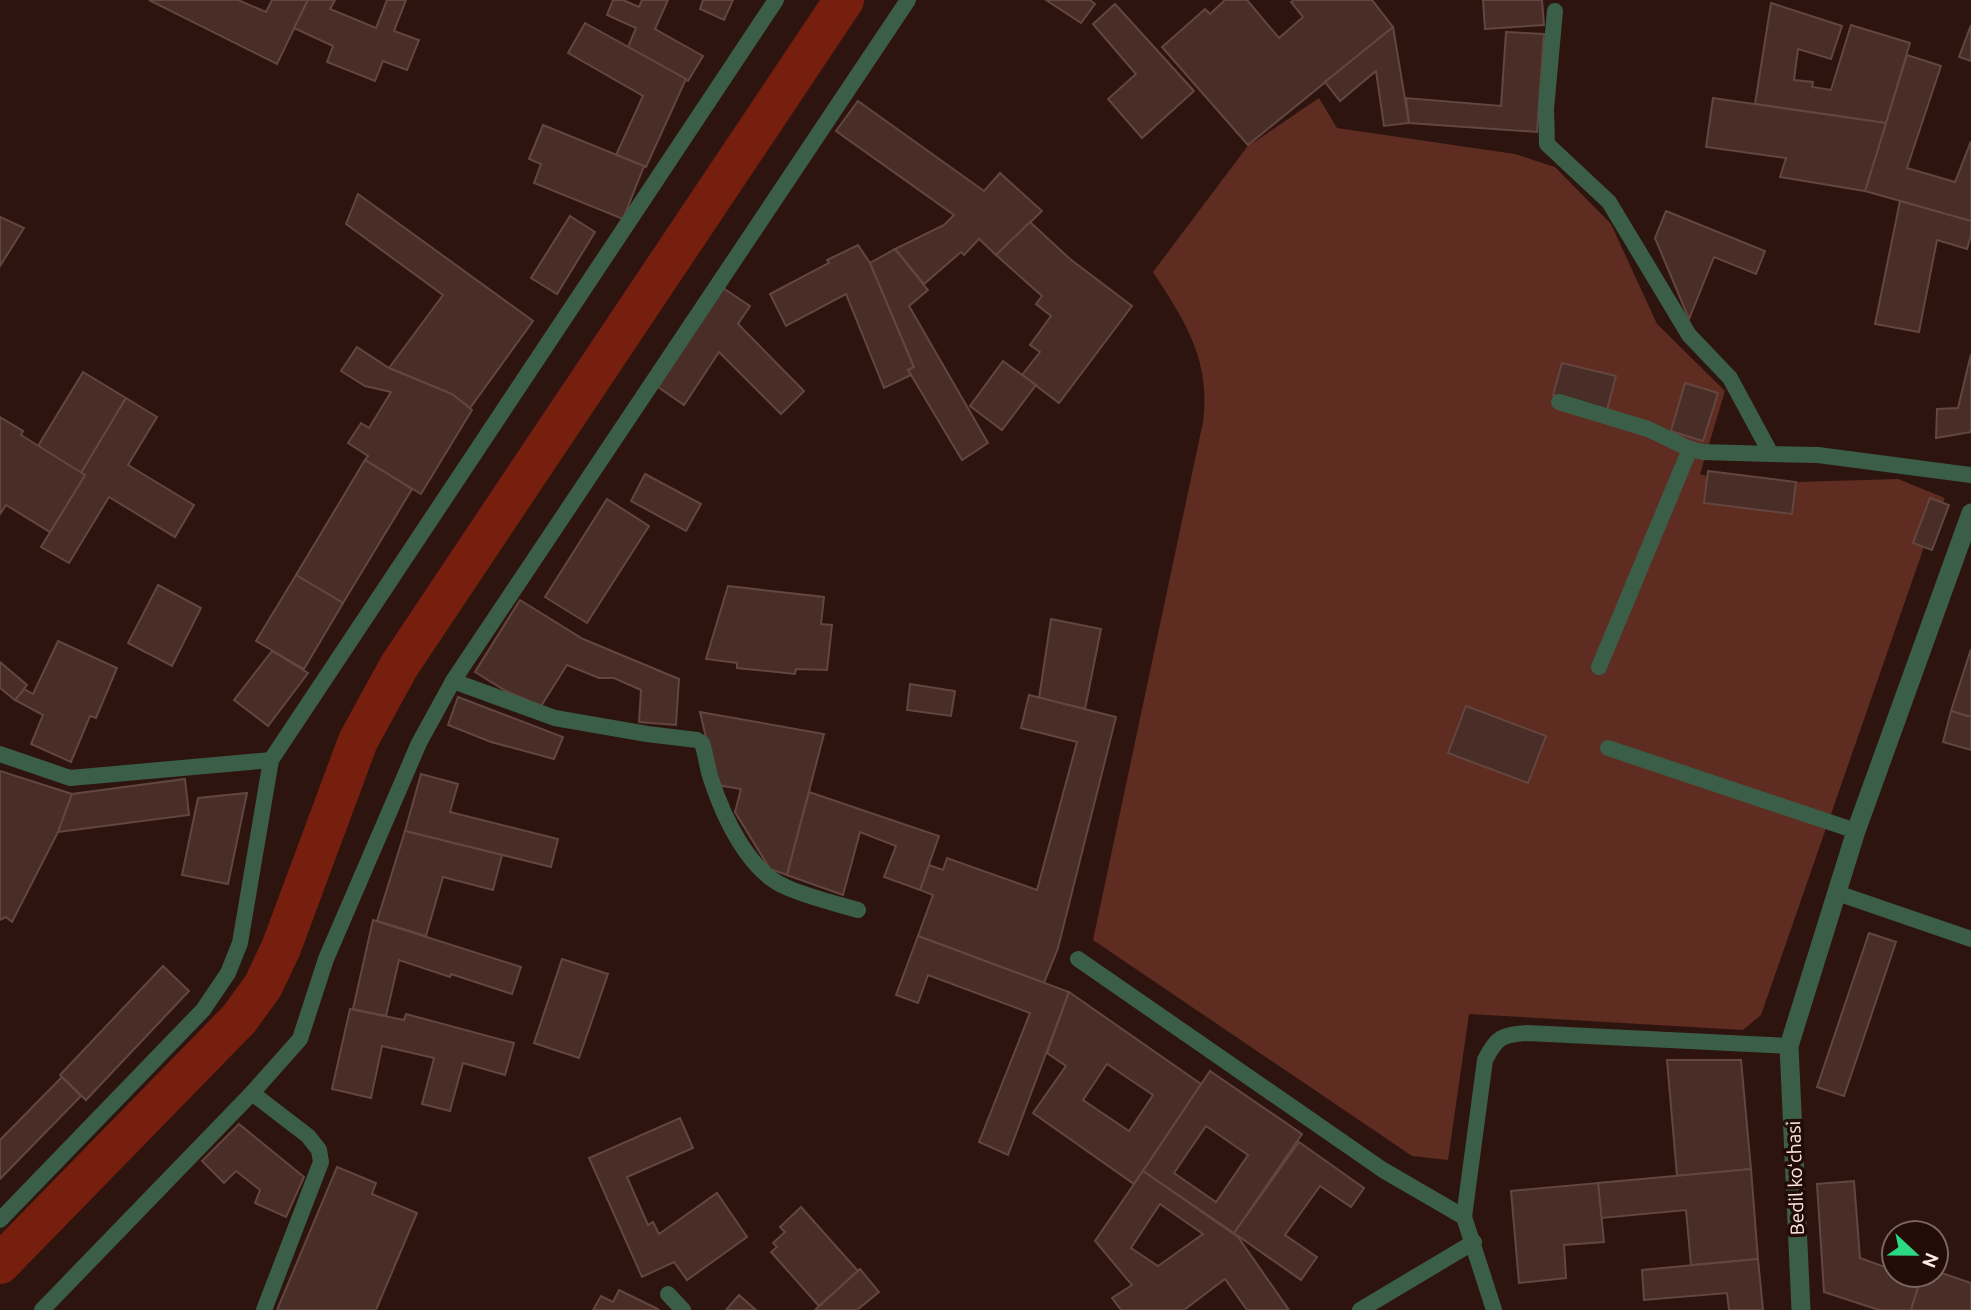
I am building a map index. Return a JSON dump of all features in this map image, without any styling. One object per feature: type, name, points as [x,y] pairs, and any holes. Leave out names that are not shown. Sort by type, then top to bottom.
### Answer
[{"type":"street","points":[[1789,1046],[1856,831],[1969,523]]},
{"type":"street","name":"Bedil koʻchasi","points":[[1789,1046],[1801,1310]]},
{"type":"lane","points":[[0,1220],[203,1010],[228,973],[240,943],[271,760],[776,0]]},
{"type":"lane","points":[[42,1310],[252,1093],[300,1039],[326,959],[419,743],[453,681],[908,0]]},
{"type":"lane","points":[[1555,11],[1546,109],[1547,144],[1609,202],[1689,335],[1730,378],[1771,454]]},
{"type":"lane","points":[[1559,402],[1648,429],[1690,449],[1703,452],[1818,456],[1971,475]]},
{"type":"lane","points":[[1599,667],[1690,449]]},
{"type":"lane","points":[[453,681],[555,718],[697,740],[702,743],[710,777],[726,819],[763,873],[784,887],[858,911]]},
{"type":"lane","points":[[1608,748],[1856,831]]},
{"type":"lane","points":[[0,754],[69,778],[271,760]]},
{"type":"lane","points":[[1837,893],[1971,939]]},
{"type":"lane","points":[[1078,959],[1383,1170],[1464,1217]]},
{"type":"lane","points":[[1494,1310],[1464,1217],[1485,1060],[1495,1041],[1507,1035],[1527,1033],[1789,1046]]},
{"type":"lane","points":[[252,1093],[308,1136],[320,1150],[321,1162],[264,1310]]},
{"type":"lane","points":[[1360,1310],[1474,1242]]},
{"type":"lane","points":[[668,1294],[683,1310]]},
{"type":"shaded area","points":[[1319,98],[1337,128],[1515,154],[1555,167],[1611,224],[1657,324],[1725,391],[1700,474],[1707,476],[1708,471],[1796,482],[1898,479],[1945,498],[1924,547],[1761,1015],[1743,1030],[1469,1014],[1448,1160],[1412,1156],[1093,940],[1203,422],[1203,379],[1193,342],[1153,272],[1247,147]]},
{"type":"building","points":[[149,0],[238,0],[266,12],[272,0],[308,0],[277,64]]},
{"type":"building","points":[[308,0],[335,0],[330,9],[376,28],[387,0],[406,0],[394,31],[419,40],[407,70],[383,61],[375,81],[327,62],[333,46],[294,28]]},
{"type":"building","points":[[613,0],[623,0],[639,7],[642,0],[668,0],[655,29],[703,56],[688,81],[628,47],[636,28],[607,15]]},
{"type":"building","points":[[703,0],[733,0],[724,20],[700,9]]},
{"type":"building","points":[[1046,0],[1090,0],[1095,4],[1081,23]]},
{"type":"building","points":[[1225,0],[1247,0],[1279,38],[1303,17],[1291,2],[1294,0],[1372,0],[1393,27],[1248,145],[1162,47],[1205,9],[1210,14]]},
{"type":"building","points":[[1483,0],[1542,0],[1544,25],[1485,29]]},
{"type":"building","points":[[1771,3],[1842,26],[1831,59],[1798,49],[1794,80],[1813,82],[1812,87],[1831,90],[1851,25],[1910,43],[1886,123],[1755,104]]},
{"type":"building","points":[[1115,4],[1194,91],[1142,138],[1108,99],[1136,74],[1093,24]]},
{"type":"building","points":[[585,23],[686,79],[646,167],[616,155],[643,96],[568,53]]},
{"type":"building","points":[[1971,25],[1971,61],[1959,57]]},
{"type":"building","points":[[1393,27],[1409,123],[1384,126],[1376,71],[1340,101],[1325,82]]},
{"type":"building","points":[[1506,32],[1544,34],[1537,132],[1409,123],[1406,98],[1501,106]]},
{"type":"building","points":[[1907,55],[1941,66],[1907,168],[1955,182],[1971,141],[1971,221],[1865,191]]},
{"type":"building","points":[[1713,98],[1886,123],[1865,191],[1780,177],[1786,158],[1706,147]]},
{"type":"building","points":[[858,101],[984,191],[1000,173],[1042,211],[996,255],[979,239],[964,255],[961,252],[924,284],[895,249],[944,225],[954,215],[836,131]]},
{"type":"building","points":[[543,125],[644,166],[623,219],[534,183],[541,164],[529,159]]},
{"type":"building","points":[[358,194],[533,321],[470,408],[452,394],[389,368],[443,295],[346,224]]},
{"type":"building","points":[[1900,201],[1971,221],[1967,249],[1937,240],[1919,332],[1875,324]]},
{"type":"building","points":[[1666,211],[1765,251],[1756,274],[1714,257],[1689,319],[1655,238]]},
{"type":"building","points":[[570,216],[595,232],[557,294],[531,278]]},
{"type":"building","points":[[0,217],[24,228],[0,266]]},
{"type":"building","points":[[1030,222],[1070,259],[1132,306],[1059,403],[1022,375],[1040,352],[1030,345],[1051,316],[1036,304],[1042,296],[996,255]]},
{"type":"building","points":[[858,245],[870,263],[914,367],[908,370],[911,375],[884,388],[846,294],[786,326],[770,294]]},
{"type":"building","points":[[895,249],[928,290],[909,306],[988,443],[962,460],[908,370],[914,367],[870,263]]},
{"type":"building","points":[[723,288],[750,306],[738,324],[804,391],[781,414],[719,352],[684,405],[658,387]]},
{"type":"building","points":[[357,347],[389,368],[452,394],[472,410],[421,494],[365,460],[368,456],[348,443],[361,423],[369,428],[391,392],[365,386],[341,371]]},
{"type":"building","points":[[1971,354],[1971,432],[1936,438],[1937,409],[1958,408]]},
{"type":"building","points":[[1003,361],[1036,385],[1002,430],[970,406]]},
{"type":"building","points":[[1562,363],[1616,376],[1607,410],[1553,395]]},
{"type":"building","points":[[83,372],[126,398],[81,473],[38,446]]},
{"type":"building","points":[[1685,383],[1718,393],[1703,441],[1671,431]]},
{"type":"building","points":[[126,398],[157,417],[128,465],[194,505],[175,537],[109,497],[69,563],[41,547],[85,475],[81,473]]},
{"type":"building","points":[[0,417],[23,431],[21,435],[85,475],[50,532],[6,505],[0,514]]},
{"type":"building","points":[[365,460],[412,489],[343,603],[296,575]]},
{"type":"building","points":[[1708,471],[1796,482],[1792,514],[1704,503]]},
{"type":"building","points":[[645,474],[701,504],[686,531],[631,501]]},
{"type":"building","points":[[1930,498],[1949,505],[1932,550],[1913,543]]},
{"type":"building","points":[[607,499],[649,526],[587,623],[545,597]]},
{"type":"building","points":[[296,575],[343,603],[304,669],[256,641]]},
{"type":"building","points":[[158,585],[201,608],[172,666],[128,643]]},
{"type":"building","points":[[728,586],[824,597],[821,624],[832,625],[827,670],[796,669],[795,674],[737,668],[737,663],[706,659]]},
{"type":"building","points":[[520,600],[583,639],[679,679],[676,725],[639,722],[641,690],[614,678],[599,678],[567,665],[541,706],[506,691],[475,672]]},
{"type":"building","points":[[1051,619],[1101,629],[1085,709],[1039,698]]},
{"type":"building","points":[[58,641],[117,668],[96,718],[90,716],[71,762],[31,744],[43,715],[15,700],[24,689],[33,694]]},
{"type":"building","points":[[1971,649],[1971,717],[1951,711]]},
{"type":"building","points":[[272,651],[308,673],[268,726],[234,700]]},
{"type":"building","points":[[0,662],[27,685],[15,700],[0,688]]},
{"type":"building","points":[[910,684],[955,691],[951,716],[907,710]]},
{"type":"building","points":[[1029,695],[1116,717],[1058,948],[1044,983],[918,936],[933,895],[920,890],[929,865],[943,870],[947,858],[1037,890],[1077,742],[1021,728]]},
{"type":"building","points":[[458,697],[563,737],[554,759],[491,742],[448,725]]},
{"type":"building","points":[[1466,706],[1546,736],[1528,783],[1448,753]]},
{"type":"building","points":[[1951,711],[1971,717],[1971,750],[1943,742]]},
{"type":"building","points":[[700,712],[824,734],[787,875],[770,869],[735,812],[741,789],[717,785]]},
{"type":"building","points":[[0,771],[72,794],[58,832],[12,922],[6,917],[0,920]]},
{"type":"building","points":[[421,774],[458,784],[450,812],[558,839],[551,867],[405,831]]},
{"type":"building","points":[[185,779],[189,815],[58,832],[72,794]]},
{"type":"building","points":[[809,792],[939,836],[920,890],[884,877],[896,846],[860,832],[843,895],[787,875]]},
{"type":"building","points":[[247,793],[228,884],[182,875],[198,798]]},
{"type":"building","points":[[405,831],[502,855],[493,890],[443,877],[426,936],[377,921]]},
{"type":"building","points":[[373,920],[521,967],[512,994],[399,960],[386,1016],[353,1009]]},
{"type":"building","points":[[1869,933],[1896,942],[1844,1096],[1817,1087]]},
{"type":"building","points":[[918,936],[1069,992],[1008,1155],[979,1142],[1030,1013],[928,975],[918,1003],[896,995]]},
{"type":"building","points":[[562,959],[608,974],[579,1058],[534,1043]]},
{"type":"building","points":[[163,966],[189,991],[86,1100],[60,1075]]},
{"type":"building","points":[[1069,992],[1201,1084],[1134,1184],[1033,1113],[1066,1066],[1047,1053]],"holes":[[[1107,1064],[1153,1095],[1129,1131],[1083,1100]]]},
{"type":"building","points":[[350,1009],[404,1020],[406,1014],[514,1043],[505,1075],[463,1063],[450,1111],[422,1104],[434,1058],[382,1046],[371,1098],[332,1089]]},
{"type":"building","points":[[1667,1060],[1741,1060],[1751,1169],[1677,1176]]},
{"type":"building","points":[[1210,1071],[1302,1134],[1234,1233],[1143,1171]],"holes":[[[1206,1126],[1248,1155],[1216,1202],[1174,1173]]]},
{"type":"building","points":[[62,1077],[81,1096],[0,1179],[0,1140]]},
{"type":"building","points":[[680,1118],[693,1148],[627,1177],[648,1225],[653,1222],[659,1234],[717,1193],[747,1237],[687,1280],[674,1262],[642,1277],[589,1158]]},
{"type":"building","points":[[239,1124],[304,1177],[286,1217],[255,1203],[260,1190],[236,1171],[224,1183],[202,1161]]},
{"type":"building","points":[[1299,1142],[1364,1188],[1351,1207],[1320,1186],[1285,1235],[1317,1257],[1301,1280],[1234,1233]]},
{"type":"building","points":[[337,1167],[376,1183],[372,1194],[417,1213],[376,1310],[277,1310]]},
{"type":"building","points":[[1751,1169],[1758,1259],[1691,1265],[1686,1210],[1601,1218],[1598,1183]]},
{"type":"building","points":[[1143,1171],[1238,1237],[1289,1310],[1247,1310],[1225,1279],[1184,1310],[1121,1310],[1112,1298],[1132,1285],[1095,1241]],"holes":[[[1160,1204],[1203,1234],[1158,1266],[1131,1248]]]},
{"type":"building","points":[[1854,1181],[1860,1258],[1880,1265],[1880,1289],[1918,1289],[1911,1310],[1879,1310],[1824,1292],[1817,1184]]},
{"type":"building","points":[[1598,1183],[1604,1242],[1564,1245],[1566,1278],[1519,1283],[1511,1191]]},
{"type":"building","points":[[801,1207],[858,1271],[819,1306],[771,1252],[777,1247],[773,1243],[785,1232],[780,1227]]},
{"type":"building","points":[[1758,1259],[1763,1310],[1729,1310],[1727,1293],[1644,1300],[1642,1270]]},
{"type":"building","points":[[860,1269],[879,1292],[857,1310],[815,1310]]},
{"type":"building","points":[[1950,1276],[1971,1283],[1971,1310],[1911,1310],[1918,1289],[1950,1289]]},
{"type":"building","points":[[619,1290],[659,1310],[593,1310],[601,1296],[613,1302]]},
{"type":"building","points":[[739,1295],[756,1310],[726,1310]]},
{"type":"waterway","points":[[0,1264],[239,1019],[263,986],[281,948],[358,741],[399,666],[844,0]]}]
